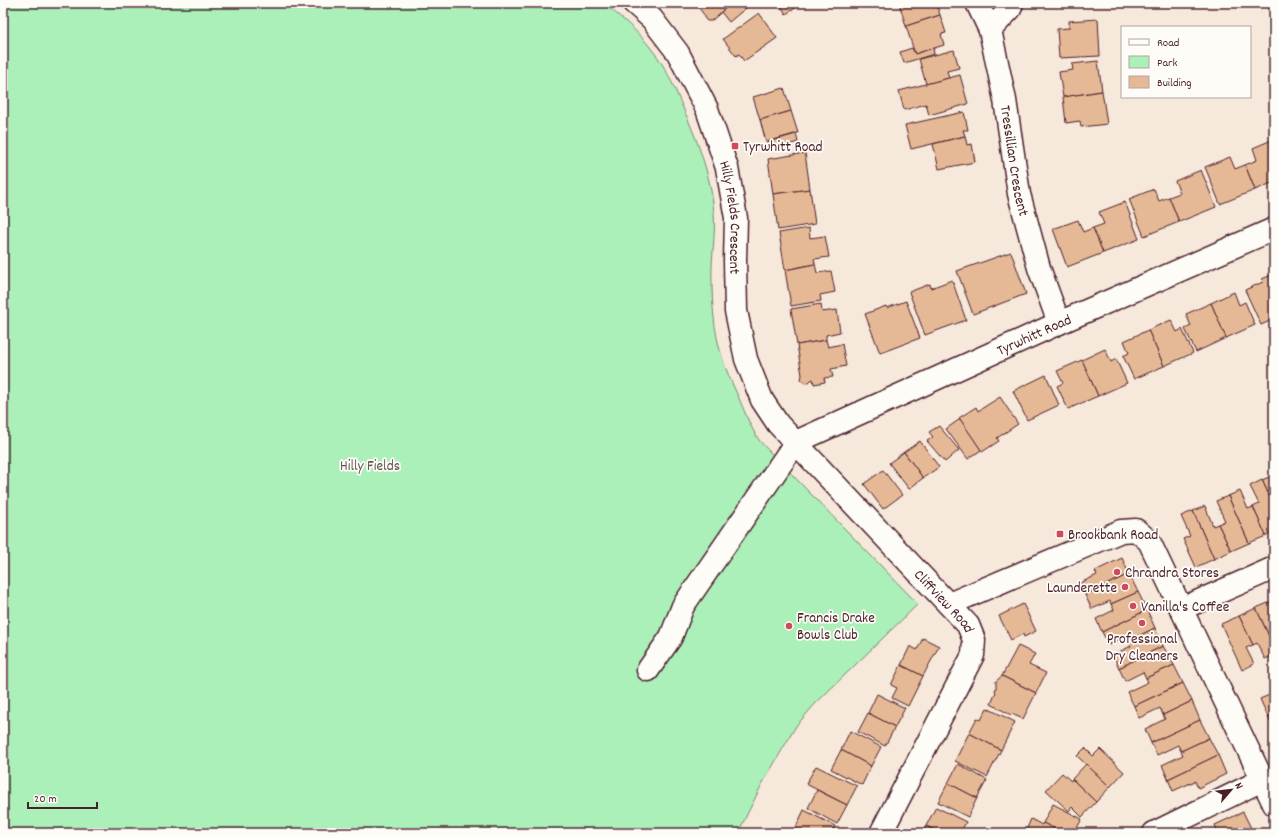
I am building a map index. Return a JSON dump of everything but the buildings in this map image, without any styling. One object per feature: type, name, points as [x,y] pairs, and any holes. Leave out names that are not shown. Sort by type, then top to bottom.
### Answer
[{"type":"street","name":"Hilly Fields Crescent","points":[[634,3],[652,19],[678,53],[707,109],[727,168],[736,218],[736,311],[746,359],[762,400],[778,424],[796,442]]},
{"type":"street","name":"Tressillian Crescent","points":[[977,3],[990,30],[1005,100],[1018,194],[1039,268],[1059,323]]},
{"type":"street","points":[[990,30],[1010,9],[1012,3]]},
{"type":"street","name":"Tyrwhitt Road","points":[[796,442],[1059,323],[1274,229]]},
{"type":"street","name":"Cliffview Road","points":[[796,442],[968,625],[974,640],[973,655],[881,833]]},
{"type":"street","points":[[648,670],[671,637],[683,606],[796,442]]},
{"type":"street","points":[[949,604],[1121,531],[1136,530],[1148,541],[1274,804]]},
{"type":"street","points":[[1181,609],[1274,568]]},
{"type":"street","points":[[1154,833],[1262,780]]},
{"type":"green space","name":"Hilly Fields","points":[[3,3],[603,3],[642,37],[665,69],[672,82],[692,128],[710,184],[714,213],[712,289],[717,336],[721,354],[727,370],[752,427],[757,437],[765,447],[918,604],[815,704],[796,726],[761,786],[738,833],[3,833]]},
{"type":"place","name":"Tyrwhitt Road","points":[[735,146]]},
{"type":"place","name":"Brookbank Road","points":[[1060,534]]},
{"type":"place","name":"Chrandra Stores","points":[[1117,572]]},
{"type":"place","name":"Launderette","points":[[1125,587]]},
{"type":"place","name":"Vanilla's Coffee","points":[[1133,606]]},
{"type":"place","name":"Professional Dry Cleaners","points":[[1142,623]]},
{"type":"place","name":"Francis Drake Bowls Club","points":[[789,626]]}]
